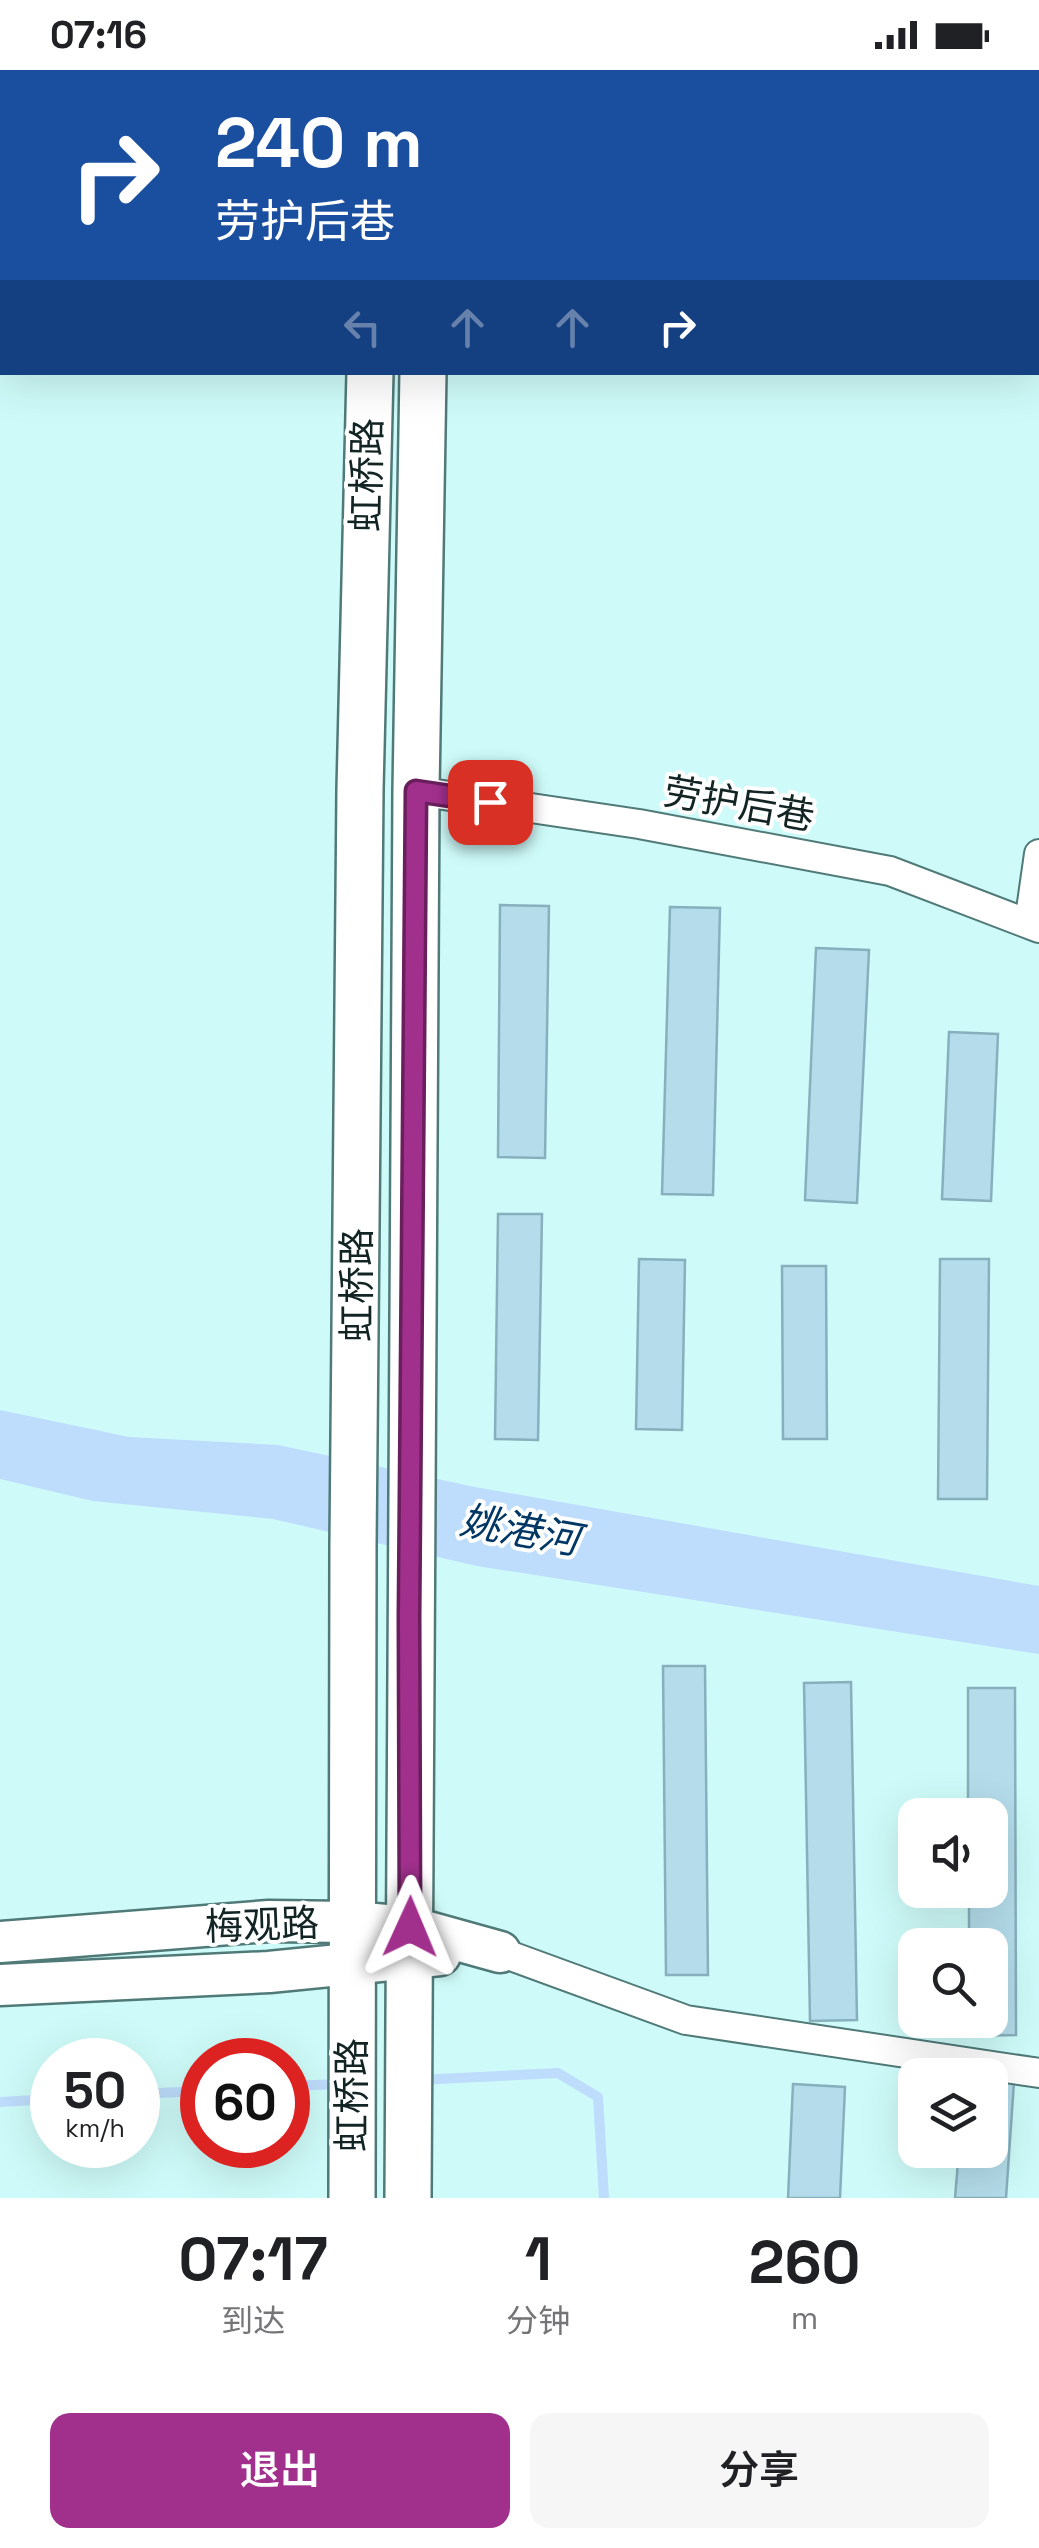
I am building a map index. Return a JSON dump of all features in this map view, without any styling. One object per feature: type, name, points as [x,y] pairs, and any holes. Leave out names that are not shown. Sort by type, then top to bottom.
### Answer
[{"type":"main road","name":"虹桥路","points":[[352,2198],[360,770],[370,375]]},
{"type":"main road","name":"虹桥路","points":[[408,2198],[416,791],[423,375]]},
{"type":"street","name":"劳护后巷","points":[[416,791],[638,824],[890,870],[1034,926]]},
{"type":"street","points":[[1034,926],[1039,854]]},
{"type":"street","name":"梅观路","points":[[0,1942],[269,1922],[351,1942],[410,1942],[500,1952]]},
{"type":"street","name":"梅观路","points":[[0,1985],[269,1972],[351,1942]]},
{"type":"street","points":[[500,1952],[686,2020],[1039,2073]]},
{"type":"water","name":"姚港河","points":[[0,1410],[129,1437],[278,1445],[475,1487],[1039,1586],[1039,1654],[477,1566],[273,1519],[93,1501],[0,1479]]},
{"type":"building","points":[[500,905],[549,906],[545,1158],[498,1157]]},
{"type":"building","points":[[670,907],[720,908],[713,1195],[662,1194]]},
{"type":"building","points":[[816,948],[869,950],[857,1203],[805,1200]]},
{"type":"building","points":[[949,1032],[998,1034],[991,1201],[942,1199]]},
{"type":"building","points":[[498,1214],[542,1214],[538,1440],[495,1439]]},
{"type":"building","points":[[639,1259],[685,1260],[682,1430],[636,1429]]},
{"type":"building","points":[[940,1259],[989,1259],[987,1499],[938,1499]]},
{"type":"building","points":[[782,1266],[826,1266],[827,1439],[783,1439]]},
{"type":"building","points":[[663,1666],[705,1666],[708,1975],[666,1975]]},
{"type":"building","points":[[851,1682],[857,2020],[810,2021],[804,1683]]},
{"type":"building","points":[[968,1688],[1015,1688],[1016,2035],[1008,2035],[1008,1928],[969,1928],[969,1908],[1008,1908],[1008,1798],[968,1798]]},
{"type":"building","points":[[1008,2082],[1014,2082],[1006,2198],[955,2198],[958,2168],[1008,2168]]},
{"type":"building","points":[[793,2084],[845,2087],[840,2198],[788,2198]]},
{"type":"waterway","points":[[417,2080],[558,2073],[598,2097],[604,2198]]},
{"type":"waterway","points":[[310,2085],[340,2084]]},
{"type":"waterway","points":[[160,2093],[180,2092]]},
{"type":"waterway","points":[[0,2102],[30,2100]]},
{"type":"route","points":[[410,1927],[416,791],[490,802]]}]
